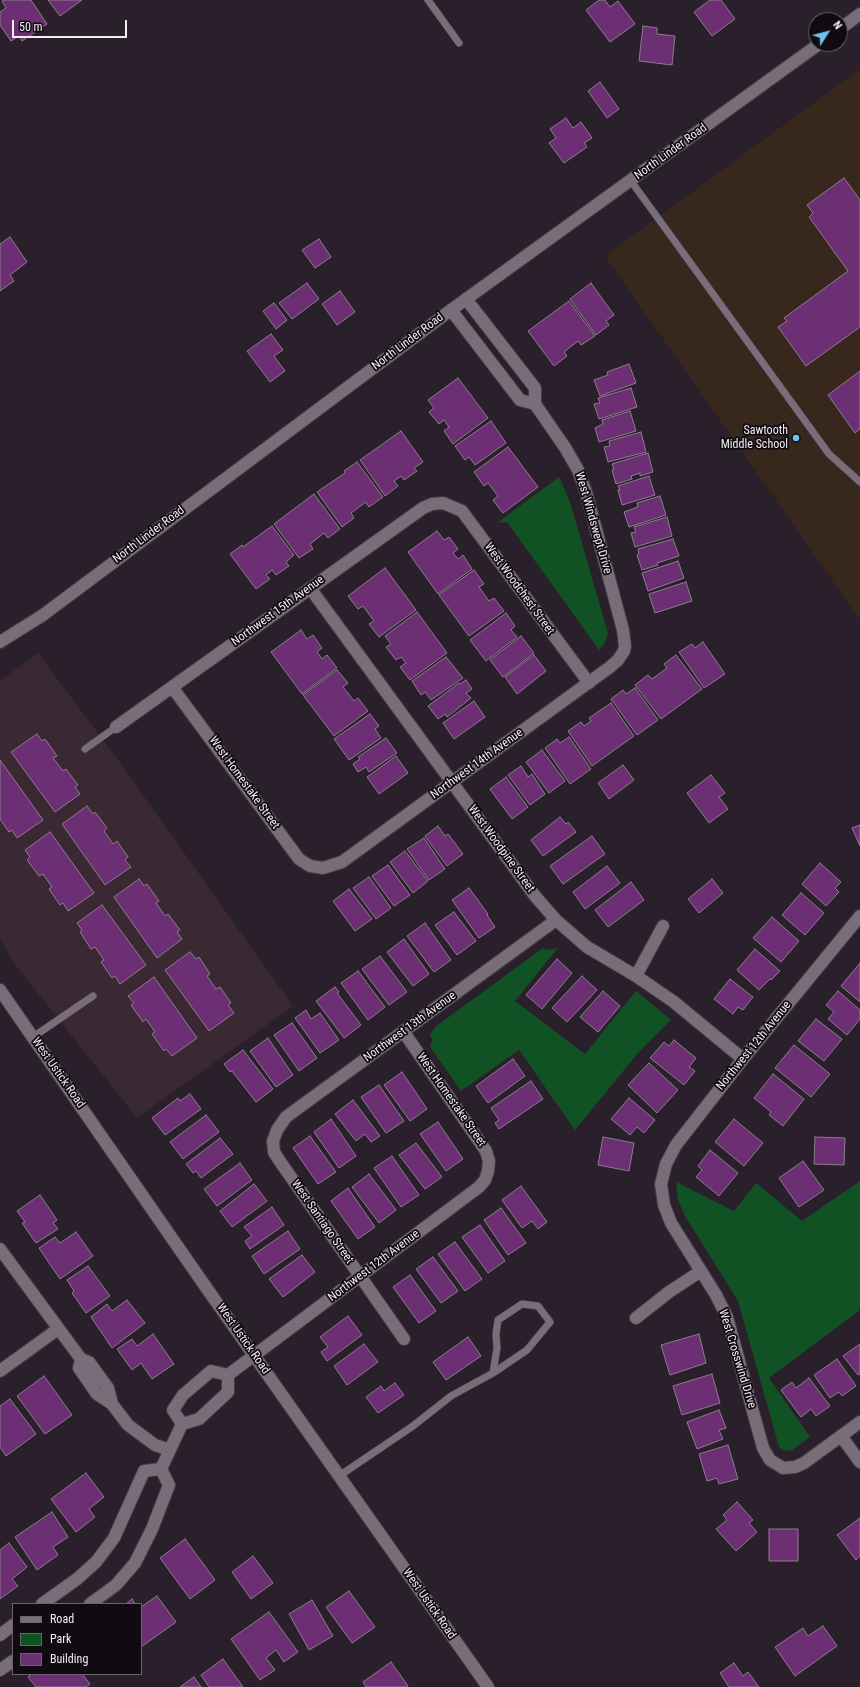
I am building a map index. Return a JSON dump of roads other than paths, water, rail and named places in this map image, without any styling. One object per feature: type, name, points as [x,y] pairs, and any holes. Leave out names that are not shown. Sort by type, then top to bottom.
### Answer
[{"type":"street","points":[[848,23],[860,14]]},
{"type":"street","name":"North Linder Road","points":[[0,642],[43,615],[451,310],[808,52]]},
{"type":"street","name":"West Windswept Drive","points":[[466,299],[535,388],[535,404],[566,449],[578,470],[586,492],[623,630],[624,651]]},
{"type":"street","points":[[451,310],[520,400],[535,404]]},
{"type":"street","name":"Northwest 15th Avenue","points":[[116,727],[423,508],[443,503]]},
{"type":"street","name":"West Woodchest Street","points":[[443,503],[462,511],[589,683]]},
{"type":"street","name":"West Woodpine Street","points":[[310,588],[535,896],[556,920],[587,946],[636,976],[674,1002],[743,1059]]},
{"type":"street","name":"Northwest 14th Avenue","points":[[323,868],[342,862],[610,668],[624,651]]},
{"type":"street","name":"West Homestake Street","points":[[172,687],[299,859],[310,866],[323,868]]},
{"type":"street","name":"Northwest 12th Avenue","points":[[661,1184],[666,1164],[676,1145],[743,1059],[860,916]]},
{"type":"street","name":"Northwest 13th Avenue","points":[[273,1141],[277,1130],[286,1117],[556,920]]},
{"type":"street","points":[[636,976],[663,926]]},
{"type":"street","name":"West Ustick Road","points":[[0,990],[254,1356],[488,1687]]},
{"type":"street","name":"West Homestake Street","points":[[403,1031],[486,1151],[489,1161],[488,1172]]},
{"type":"street","name":"West Santiago Street","points":[[273,1141],[274,1152],[278,1160],[404,1339]]},
{"type":"street","name":"Northwest 12th Avenue","points":[[228,1375],[479,1187],[485,1180],[488,1172]]},
{"type":"street","name":"West Crosswind Drive","points":[[661,1184],[664,1205],[671,1223],[716,1295],[727,1318],[763,1448],[770,1460],[783,1468],[795,1467],[804,1463],[841,1436]]},
{"type":"street","points":[[0,1248],[81,1359],[79,1368],[97,1394],[112,1404],[128,1424],[155,1445],[170,1450]]},
{"type":"street","points":[[636,1318],[669,1292],[701,1271]]},
{"type":"street","points":[[0,1371],[58,1329]]},
{"type":"street","points":[[161,1469],[182,1424],[199,1419],[228,1392],[228,1375],[211,1370],[182,1395],[173,1410],[182,1424]]},
{"type":"street","points":[[860,1422],[841,1436],[860,1462]]},
{"type":"street","points":[[43,1603],[96,1562],[114,1538],[144,1471],[161,1469]]},
{"type":"street","points":[[91,1603],[116,1585],[135,1563],[152,1529],[169,1485],[161,1469]]},
{"type":"street","points":[[0,1635],[12,1626]]},
{"type":"street","points":[[0,1670],[12,1662]]},
{"type":"lane","points":[[428,0],[459,43]]},
{"type":"lane","points":[[631,181],[829,454],[860,482]]},
{"type":"lane","points":[[85,749],[116,727]]},
{"type":"lane","points":[[33,1037],[93,996]]},
{"type":"lane","points":[[339,1476],[413,1426],[451,1396],[493,1373],[527,1350],[550,1322],[538,1306],[522,1304],[498,1320],[496,1334],[497,1348],[493,1373]]},
{"type":"place","name":"Sawtooth Middle School","points":[[796,438]]}]
